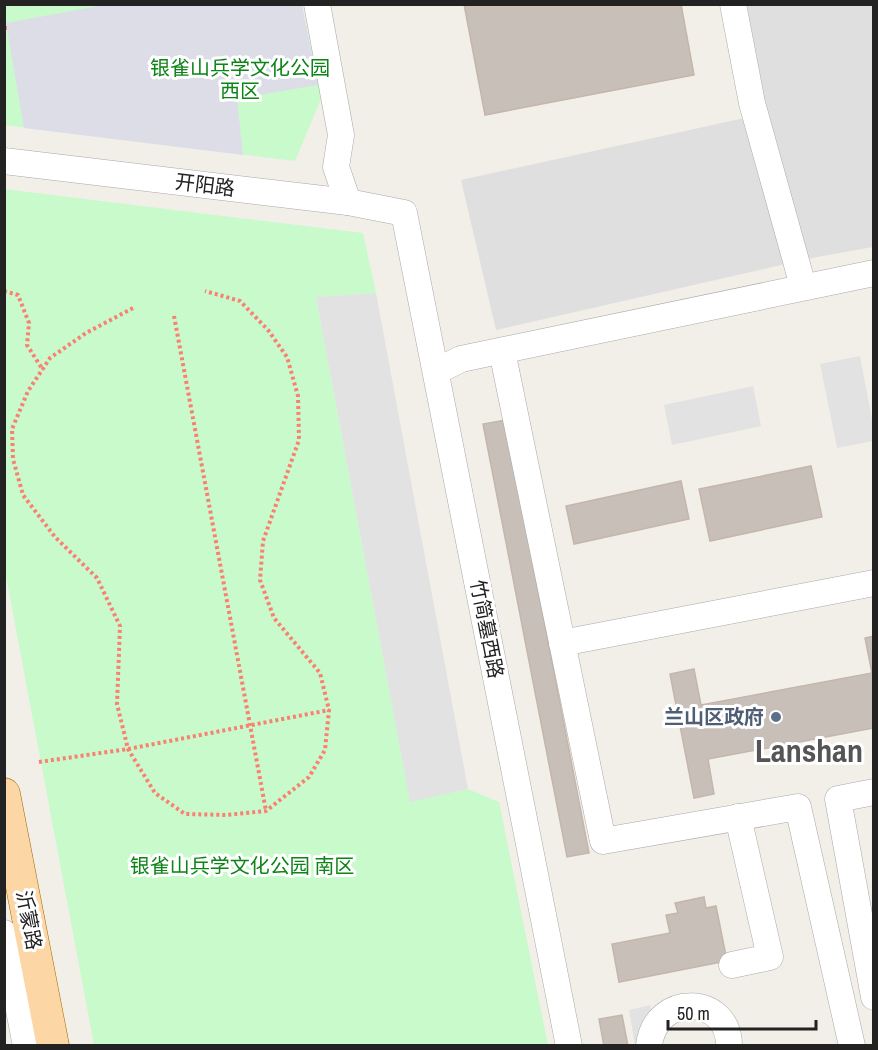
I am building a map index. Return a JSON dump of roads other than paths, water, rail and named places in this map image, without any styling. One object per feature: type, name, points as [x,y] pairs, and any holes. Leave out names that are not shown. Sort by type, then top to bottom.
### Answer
[{"type":"main road","name":"沂蒙路","points":[[4,794],[53,1046]]},
{"type":"street","points":[[317,4],[341,135],[336,167],[348,202]]},
{"type":"street","points":[[733,4],[752,103],[803,286]]},
{"type":"street","name":"开阳路","points":[[4,161],[348,202],[404,213]]},
{"type":"street","name":"竹简墓西路","points":[[404,213],[569,1046]]},
{"type":"street","points":[[437,371],[461,358],[873,273]]},
{"type":"street","points":[[502,351],[603,841],[798,807],[855,1046],[873,1042]]},
{"type":"street","points":[[562,643],[873,583]]},
{"type":"street","points":[[873,792],[838,799],[873,997]]},
{"type":"street","points":[[732,965],[770,957],[738,817]]},
{"type":"street","points":[[4,933],[26,1046]]},
{"type":"street","points":[[649,1046],[657,1021],[673,1009],[693,1005],[707,1009],[718,1017],[726,1029],[729,1046]]},
{"type":"place","name":"兰山区政府","points":[[776,717]]},
{"type":"district","name":"Lanshan","points":[[809,751]]},
{"type":"park label","name":"银雀山兵学文化公园 西区","points":[[240,80]]},
{"type":"park label","name":"银雀山兵学文化公园 南区","points":[[242,866]]}]
